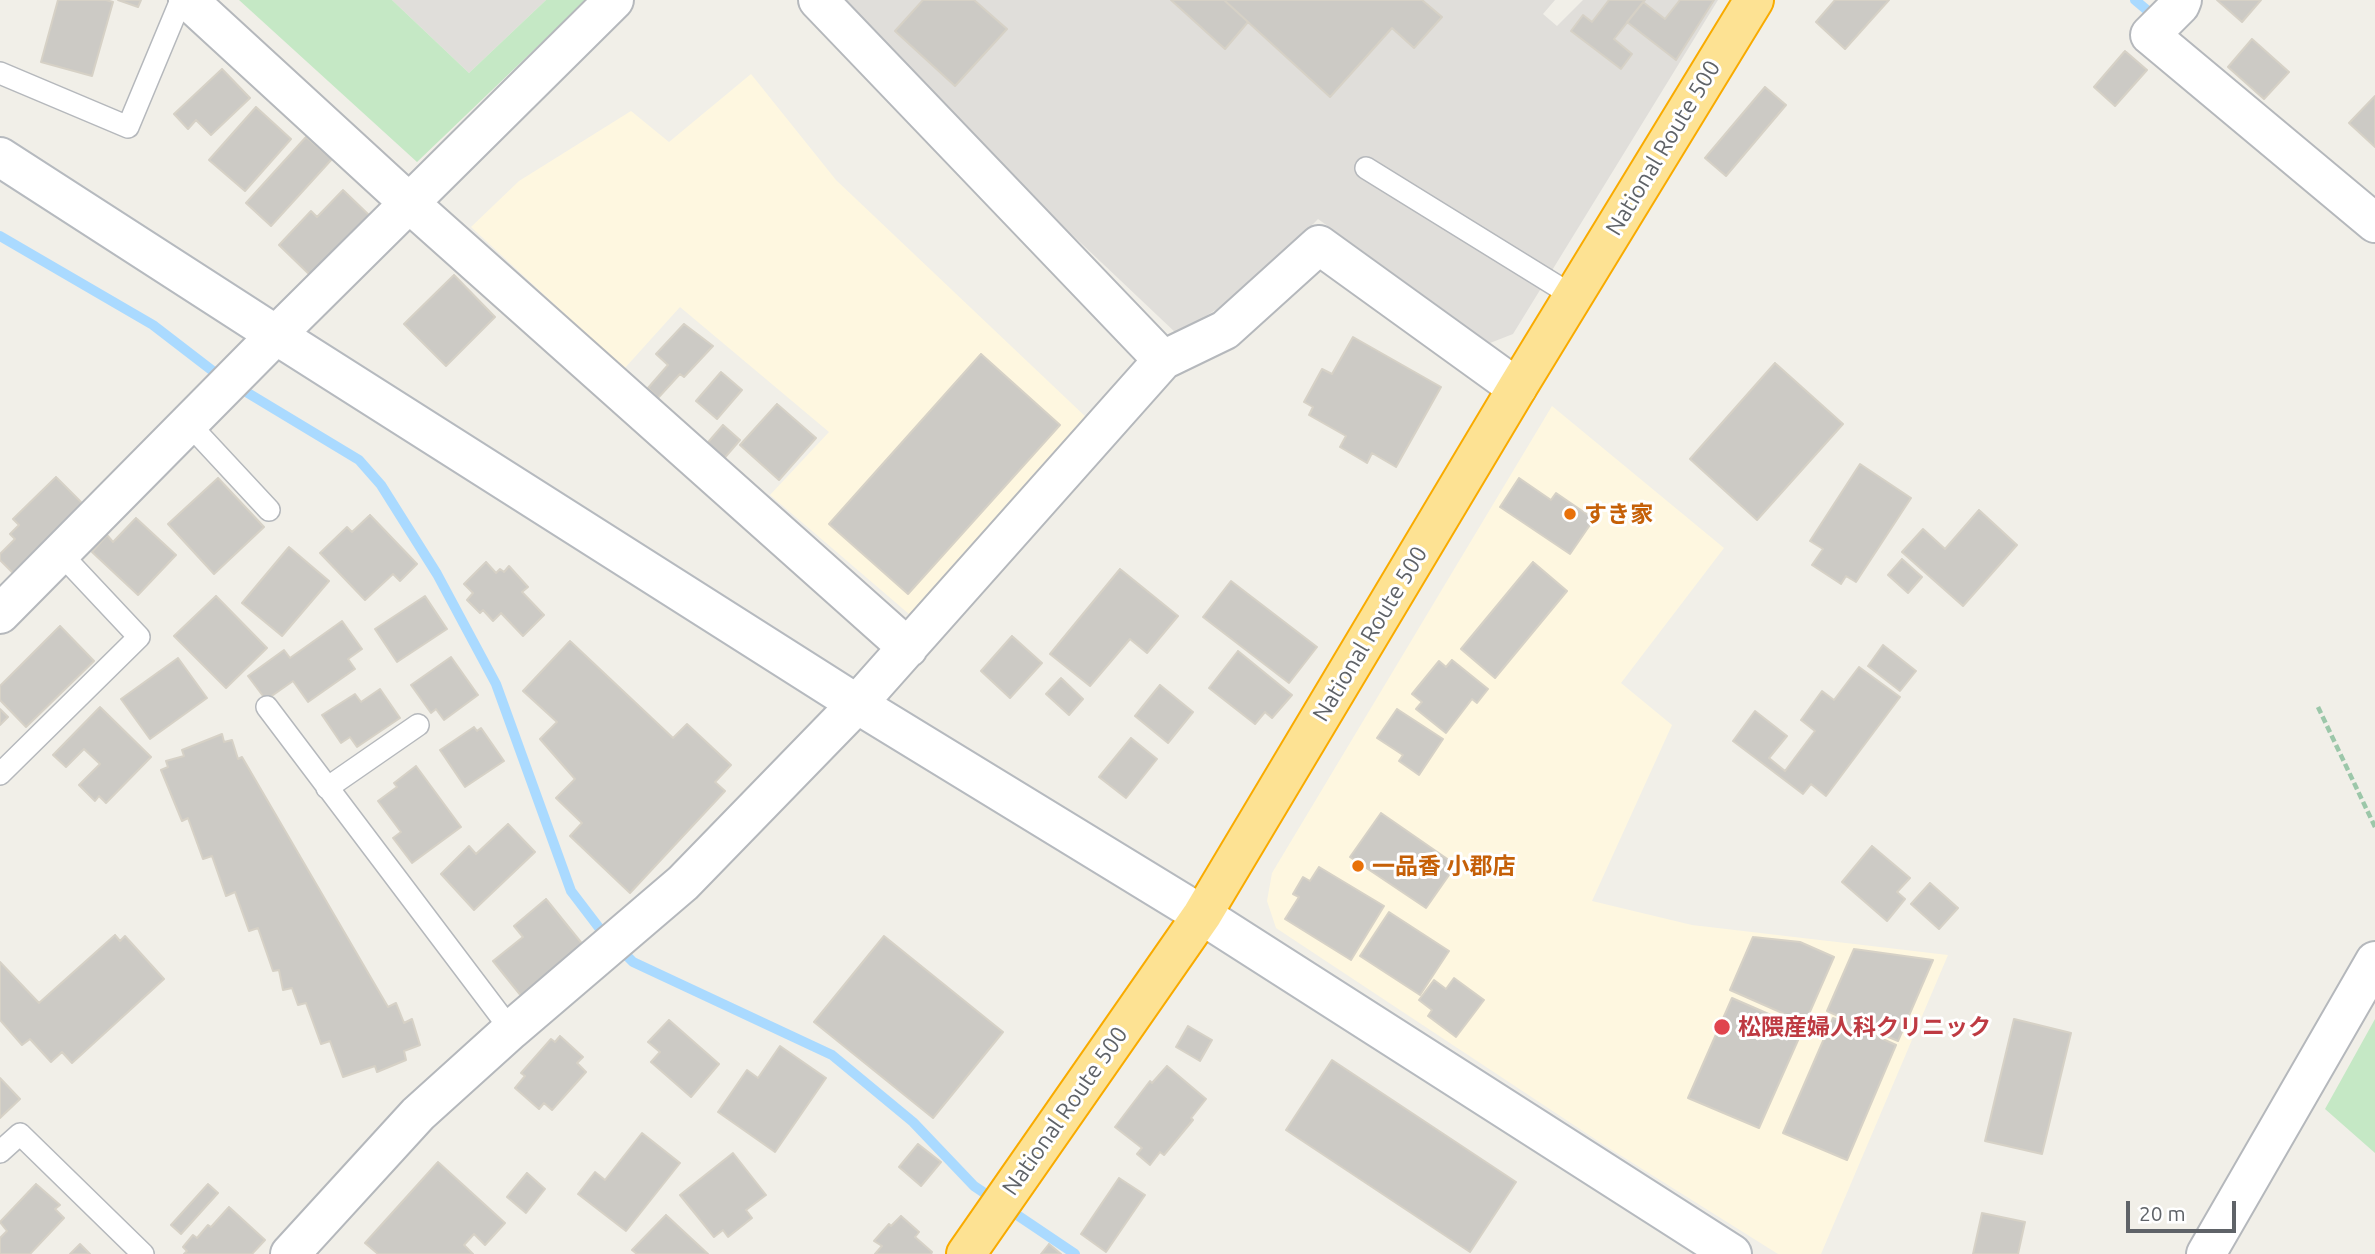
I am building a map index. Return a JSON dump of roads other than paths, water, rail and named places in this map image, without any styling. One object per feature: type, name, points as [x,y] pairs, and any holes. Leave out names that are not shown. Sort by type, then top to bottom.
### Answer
[{"type":"highway","name":"National Route 500","points":[[967,1254],[1202,915],[1517,388],[1754,0]]},
{"type":"street","points":[[188,0],[408,202],[908,648]]},
{"type":"street","points":[[0,614],[408,202],[614,0]]},
{"type":"street","points":[[818,0],[1163,360]]},
{"type":"street","points":[[2182,0],[2150,35],[2375,223]]},
{"type":"street","points":[[0,157],[857,704],[1202,915],[1732,1254]]},
{"type":"street","points":[[290,1254],[418,1114],[511,1030],[683,883],[857,704],[1163,360],[1225,330],[1319,244],[1517,388]]},
{"type":"street","points":[[2206,1254],[2375,961]]},
{"type":"lane","points":[[0,74],[128,127],[181,0]]},
{"type":"lane","points":[[1366,168],[1573,296]]},
{"type":"lane","points":[[189,424],[269,510]]},
{"type":"lane","points":[[0,775],[139,638],[61,554]]},
{"type":"lane","points":[[267,707],[511,1030]]},
{"type":"lane","points":[[327,788],[418,725]]},
{"type":"lane","points":[[0,1152],[20,1134],[143,1254]]},
{"type":"waterway","points":[[2135,0],[2148,11]]},
{"type":"waterway","points":[[0,236],[153,325],[218,375],[359,460],[381,485],[437,574],[496,684],[571,891],[600,929],[633,962],[832,1055],[913,1122],[974,1186],[1075,1254]]},
{"type":"place","name":"すき家","points":[[1570,514]]},
{"type":"place","name":"一品香 小郡店","points":[[1358,866]]},
{"type":"place","name":"松隈産婦人科クリニック","points":[[1722,1027]]}]
